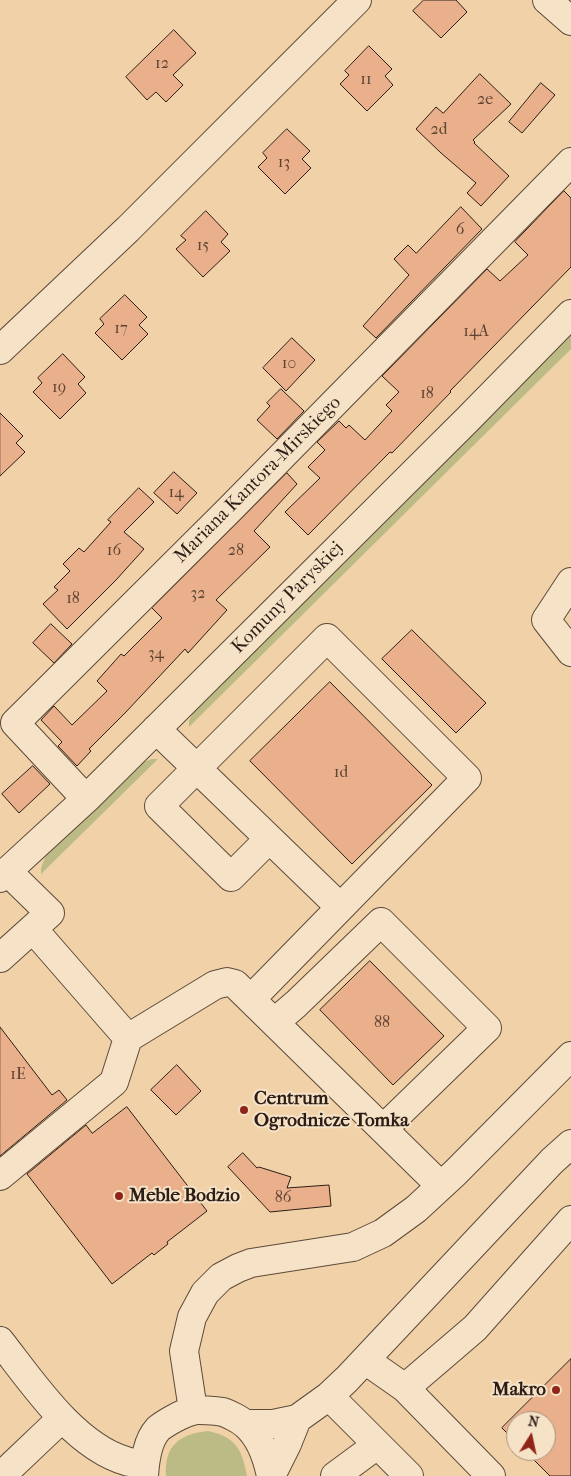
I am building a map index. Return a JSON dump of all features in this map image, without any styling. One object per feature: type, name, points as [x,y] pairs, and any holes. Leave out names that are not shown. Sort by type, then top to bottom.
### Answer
[{"type":"street","points":[[0,350],[128,229],[357,0]]},
{"type":"street","points":[[548,0],[571,21]]},
{"type":"street","name":"Mariana Kantora-Mirskiego","points":[[86,799],[15,723],[229,510],[571,162]]},
{"type":"street","name":"Komuny Paryskiej","points":[[4,875],[86,799],[571,314]]},
{"type":"street","points":[[571,582],[546,620],[571,652]]},
{"type":"street","points":[[251,999],[467,778],[327,638],[158,806],[232,877],[269,838]]},
{"type":"street","points":[[156,729],[340,907]]},
{"type":"street","points":[[0,958],[50,913],[4,875]]},
{"type":"street","points":[[275,1022],[381,922],[487,1028],[383,1129]]},
{"type":"street","points":[[33,929],[128,1038]]},
{"type":"street","points":[[0,1176],[114,1082],[128,1038],[215,985],[227,982],[235,984],[251,999],[441,1186]]},
{"type":"street","points":[[193,1410],[184,1351],[192,1317],[206,1293],[221,1277],[251,1263],[353,1247],[383,1233],[416,1209],[441,1186],[571,1056]]},
{"type":"street","points":[[246,1424],[273,1424],[297,1419],[329,1396],[571,1144]]},
{"type":"street","points":[[405,1388],[475,1328],[571,1220]]},
{"type":"street","points":[[0,1341],[62,1418],[87,1441],[106,1453],[144,1470],[150,1442],[159,1429],[193,1410],[223,1412],[246,1424],[260,1443],[267,1459],[271,1476]]},
{"type":"street","points":[[365,1360],[405,1388],[491,1476]]},
{"type":"street","points":[[329,1396],[409,1476]]},
{"type":"street","points":[[1,1476],[62,1418]]},
{"type":"street","points":[[271,1476],[297,1419]]},
{"type":"street","points":[[336,1476],[377,1445]]},
{"type":"shaded area","points":[[571,334],[571,349],[189,727],[189,721],[196,706]]},
{"type":"shaded area","points":[[152,759],[158,759],[41,874],[41,868],[46,855],[135,765]]},
{"type":"shaded area","points":[[208,1431],[225,1437],[236,1446],[243,1458],[247,1476],[166,1476],[168,1457],[175,1443],[189,1435]]},
{"type":"building","points":[[424,0],[456,0],[467,12],[441,38],[413,11]]},
{"type":"building","points":[[174,30],[196,53],[173,75],[183,85],[166,102],[156,92],[147,100],[126,77]]},
{"type":"building","points":[[369,46],[392,69],[385,76],[393,85],[367,111],[340,84],[349,75],[345,71]]},
{"type":"building","points":[[480,74],[511,104],[473,140],[509,176],[481,206],[467,193],[476,183],[416,129],[436,107],[443,113]]},
{"type":"building","points":[[541,83],[555,95],[522,133],[509,122]]},
{"type":"building","points":[[287,129],[310,151],[302,159],[311,168],[285,194],[258,167],[267,158],[263,153]]},
{"type":"building","points":[[564,191],[571,198],[571,267],[392,453],[390,452],[308,535],[285,512],[320,478],[308,467],[325,450],[317,442],[339,421],[346,428],[349,425],[365,440],[392,411],[386,405],[399,392],[382,376],[487,269],[500,281],[528,255],[515,242]]},
{"type":"building","points":[[461,207],[482,229],[376,338],[363,326],[409,275],[394,259],[408,245],[416,253]]},
{"type":"building","points":[[206,211],[228,234],[221,242],[230,251],[203,277],[176,249],[186,240],[181,236]]},
{"type":"building","points":[[125,295],[147,317],[139,325],[148,334],[122,360],[95,333],[104,324],[100,319]]},
{"type":"building","points":[[292,338],[315,360],[286,391],[263,368]]},
{"type":"building","points":[[63,354],[85,377],[78,384],[86,393],[60,419],[33,392],[42,383],[38,378]]},
{"type":"building","points":[[281,389],[304,411],[277,439],[257,420],[270,406],[267,403]]},
{"type":"building","points":[[0,413],[23,436],[16,443],[25,452],[0,476]]},
{"type":"building","points":[[174,472],[197,493],[177,514],[154,493]]},
{"type":"building","points":[[287,473],[297,484],[254,531],[270,547],[216,600],[227,610],[188,653],[185,649],[89,749],[91,751],[77,766],[58,746],[62,742],[41,720],[54,706],[72,725],[107,691],[97,681],[121,654],[124,656],[162,618],[152,608]]},
{"type":"building","points":[[139,488],[154,502],[124,532],[144,549],[67,629],[43,604],[58,590],[54,587],[70,571],[63,564],[79,548],[84,552],[111,522],[108,520]]},
{"type":"building","points":[[51,624],[72,644],[54,663],[33,643]]},
{"type":"building","points":[[412,630],[486,703],[456,733],[382,659]]},
{"type":"building","points":[[330,682],[432,785],[352,864],[250,761]]},
{"type":"building","points":[[33,766],[50,784],[19,813],[2,794]]},
{"type":"building","points":[[370,961],[444,1036],[393,1085],[320,1010]]},
{"type":"building","points":[[0,1027],[52,1095],[59,1090],[67,1100],[0,1156]]},
{"type":"building","points":[[177,1065],[201,1091],[176,1115],[151,1090]]},
{"type":"building","name":"Meble Bodzio","points":[[127,1107],[207,1211],[167,1242],[168,1244],[154,1255],[152,1253],[112,1284],[27,1174],[86,1125],[92,1133]]},
{"type":"building","points":[[243,1153],[257,1168],[291,1177],[287,1188],[329,1185],[331,1206],[270,1212],[228,1167]]},
{"type":"building","name":"Makro","points":[[571,1359],[571,1476],[550,1476],[535,1461],[556,1461],[556,1411],[519,1411]]},
{"type":"building","name":"Makro","points":[[506,1424],[506,1432],[502,1428]]},
{"type":"place","name":"Centrum Ogrodnicze Tomka","points":[[244,1110]]},
{"type":"place","name":"Meble Bodzio","points":[[119,1196]]},
{"type":"place","name":"Makro","points":[[556,1390]]}]
